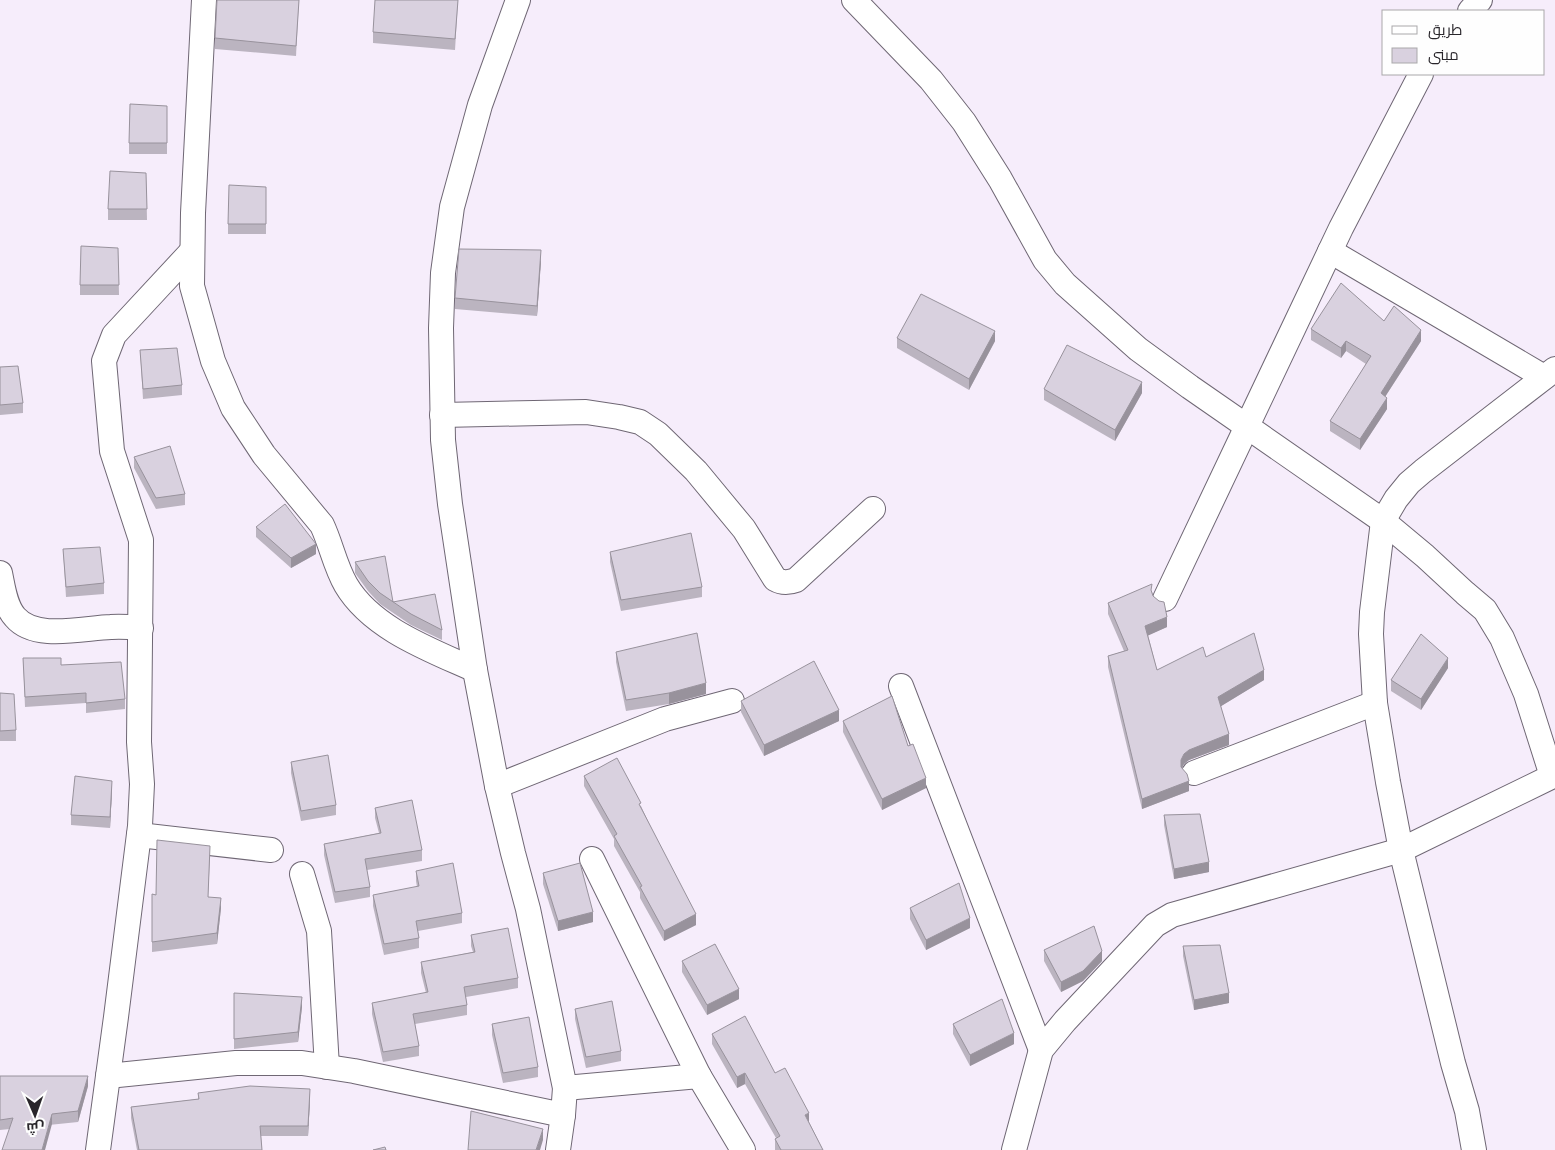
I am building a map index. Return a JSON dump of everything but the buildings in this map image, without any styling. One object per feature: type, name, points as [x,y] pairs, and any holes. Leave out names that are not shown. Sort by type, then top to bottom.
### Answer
[{"type":"street","points":[[204,0],[199,74],[192,286],[213,361],[233,408],[264,455],[322,525],[328,537],[334,559],[347,587],[359,602],[382,623],[397,633],[475,670]]},
{"type":"street","points":[[518,0],[480,105],[452,207],[443,273],[441,328],[442,415],[450,504],[475,670],[497,786],[528,909],[565,1088],[558,1150]]},
{"type":"street","points":[[854,0],[931,80],[964,122],[1000,179],[1045,260],[1065,284],[1138,349],[1190,388],[1383,521],[1485,610],[1502,638],[1526,694],[1554,776],[1401,850],[1172,916],[1155,925],[1065,1021],[1041,1050],[1014,1150]]},
{"type":"street","points":[[1471,10],[1480,0]]},
{"type":"street","points":[[1164,599],[1330,250],[1420,75]]},
{"type":"street","points":[[1330,250],[1549,373],[1409,483],[1396,498],[1383,521],[1372,612],[1371,634],[1375,703],[1388,782],[1401,850],[1453,1063],[1467,1111],[1474,1150]]},
{"type":"street","points":[[98,1150],[139,835],[142,784],[139,742],[142,540],[112,451],[104,361],[114,336],[192,251]]},
{"type":"street","points":[[442,415],[586,412],[640,422],[658,434],[696,470],[744,529],[775,578],[781,582],[796,580],[873,509]]},
{"type":"street","points":[[0,573],[8,605],[14,616],[24,625],[36,630],[53,631],[112,627],[141,628]]},
{"type":"street","points":[[901,686],[1041,1050]]},
{"type":"street","points":[[497,786],[665,719],[732,701]]},
{"type":"street","points":[[1194,773],[1375,703]]},
{"type":"street","points":[[139,835],[271,850]]},
{"type":"street","points":[[592,859],[699,1076],[743,1150]]},
{"type":"street","points":[[302,874],[319,931],[327,1067]]},
{"type":"street","points":[[108,1076],[236,1063],[302,1063],[379,1076],[563,1115]]},
{"type":"street","points":[[565,1088],[699,1076]]}]
